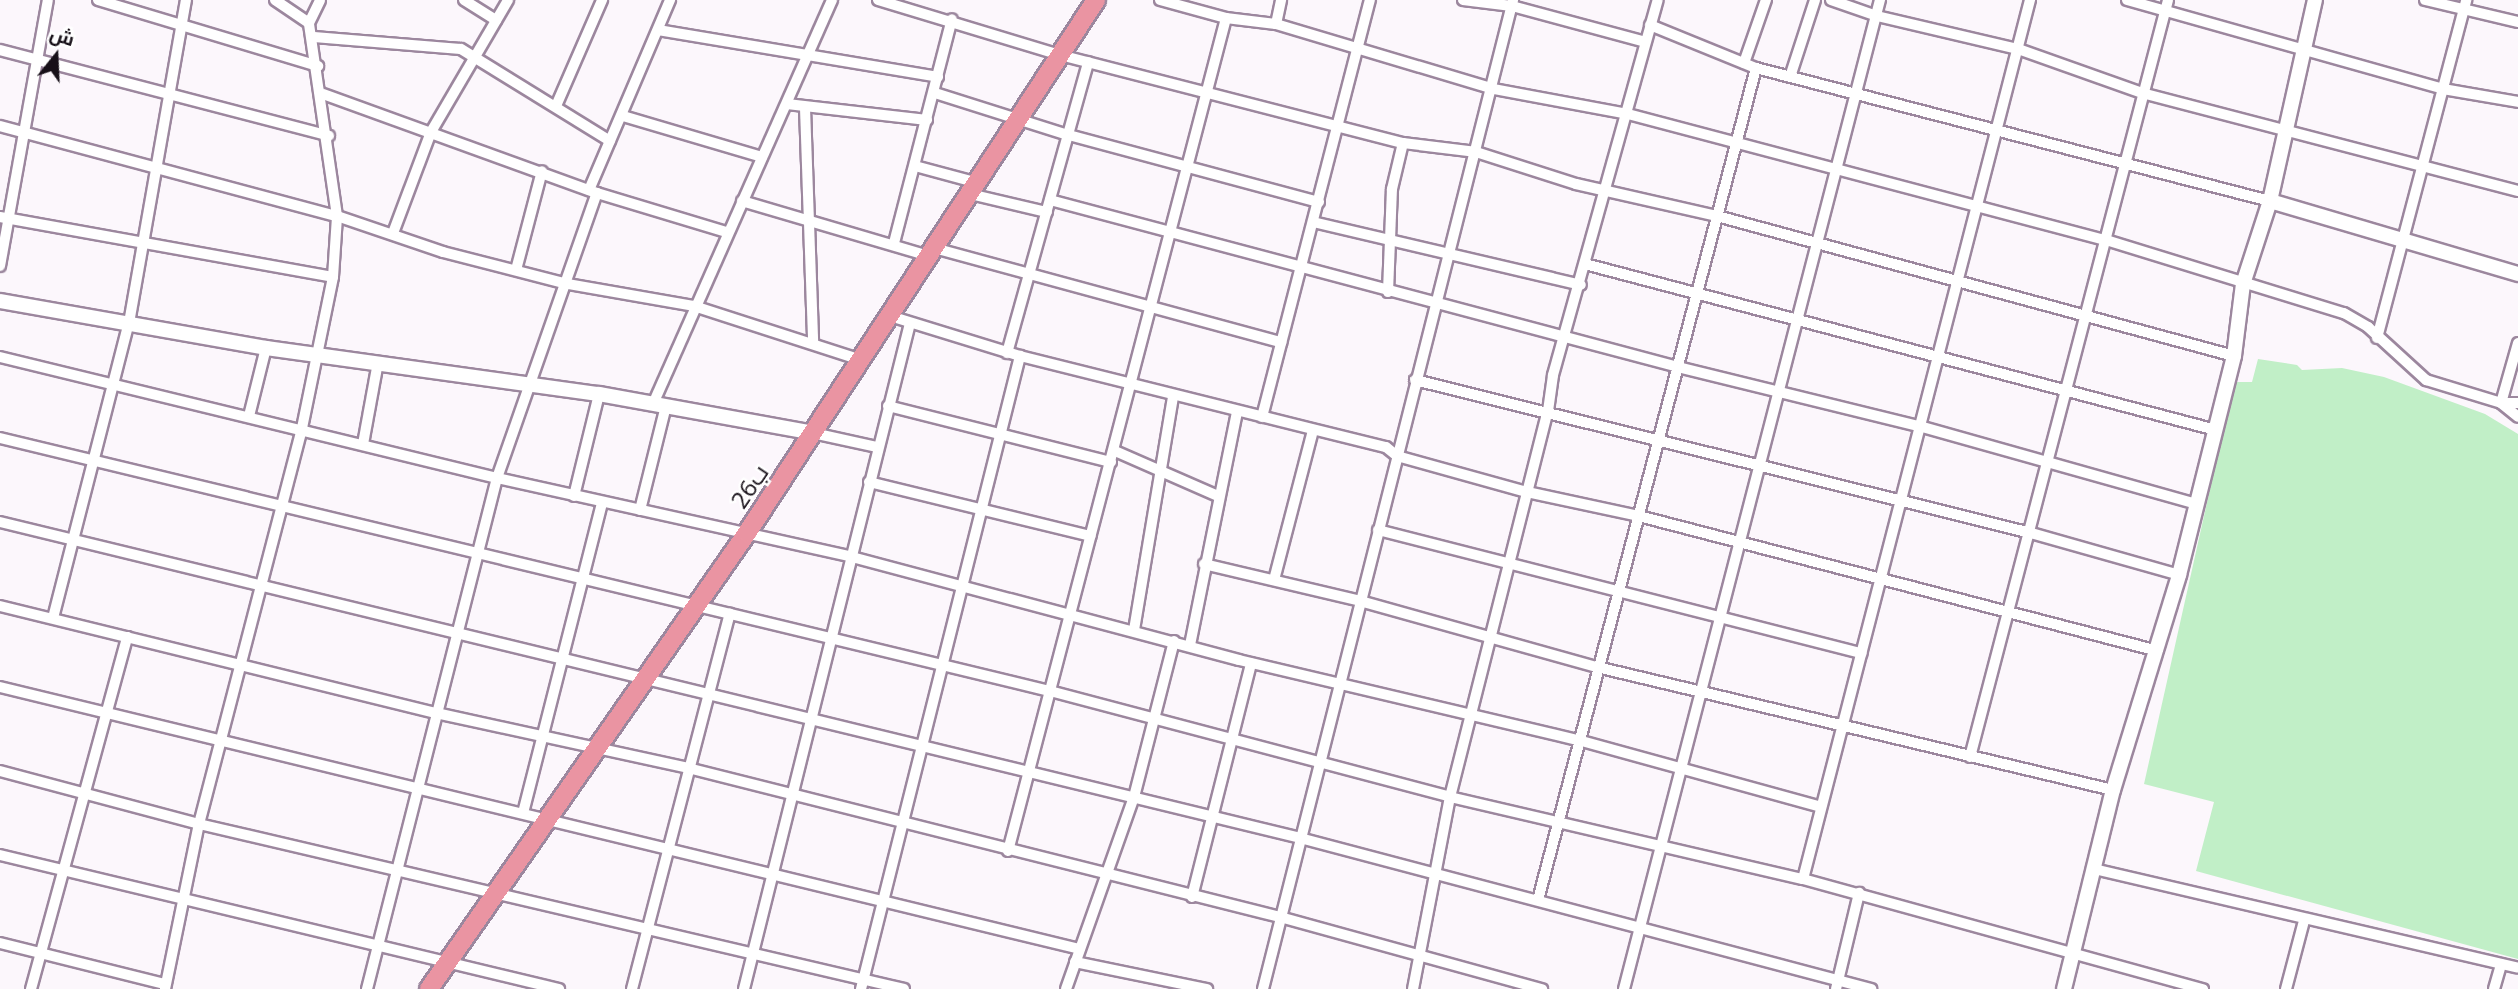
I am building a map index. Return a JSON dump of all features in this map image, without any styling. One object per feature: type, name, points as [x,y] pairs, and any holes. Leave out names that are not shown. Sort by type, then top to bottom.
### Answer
[{"type":"highway","name":"26ب","points":[[429,989],[747,533],[974,188],[1016,117],[1096,0]]},
{"type":"street","points":[[0,266],[4,218],[48,0]]},
{"type":"street","points":[[98,0],[318,66]]},
{"type":"street","points":[[53,618],[116,383],[129,323],[159,169],[168,95],[186,0]]},
{"type":"street","points":[[0,943],[165,986],[199,824],[264,586],[302,429],[333,277],[337,216],[329,136],[314,37],[309,23],[275,0]]},
{"type":"street","points":[[309,23],[320,0]]},
{"type":"street","points":[[464,0],[496,20]]},
{"type":"street","points":[[393,233],[431,132],[508,0]]},
{"type":"street","points":[[556,106],[602,0]]},
{"type":"street","points":[[367,989],[415,788],[497,478],[529,383],[568,284],[593,191],[610,141],[623,116],[670,0]]},
{"type":"street","points":[[640,510],[659,405],[694,306],[832,0]]},
{"type":"street","points":[[878,0],[921,5],[952,19],[1060,55],[1404,143],[1476,152],[1603,190],[1717,216],[2234,356]]},
{"type":"street","points":[[1160,0],[1226,18],[1276,23],[1358,52],[1494,89],[1628,114],[1835,171],[2106,240],[2344,313],[2426,380],[2501,403],[2518,403]]},
{"type":"street","points":[[1276,23],[1281,0]]},
{"type":"street","points":[[1262,417],[1340,126],[1370,0]]},
{"type":"street","points":[[1463,0],[1512,3],[1646,42]]},
{"type":"street","points":[[1413,989],[1450,797],[1548,411],[1553,375],[1567,338],[1603,190],[1628,114],[1658,0]]},
{"type":"street","points":[[1744,63],[1766,0]]},
{"type":"street","points":[[1790,77],[1815,0]]},
{"type":"street","points":[[1831,0],[1877,16],[2018,49],[2142,93],[2518,191]]},
{"type":"street","points":[[1624,989],[1642,926],[1679,767],[1742,542],[1880,0]]},
{"type":"street","points":[[1803,879],[1840,727],[1862,653],[2030,0]]},
{"type":"street","points":[[2127,0],[2167,5],[2301,50],[2443,89],[2518,102]]},
{"type":"street","points":[[2064,989],[2113,790],[2158,651],[2216,430],[2234,356],[2243,284],[2270,201],[2301,50],[2315,0]]},
{"type":"street","points":[[2425,0],[2463,12],[2518,22]]},
{"type":"street","points":[[2377,338],[2400,240],[2466,0]]},
{"type":"street","points":[[1263,989],[1415,380],[1494,89],[1512,3]]},
{"type":"street","points":[[1970,757],[2031,533],[2142,93],[2167,5]]},
{"type":"street","points":[[1008,851],[1226,18]]},
{"type":"street","points":[[894,243],[952,19]]},
{"type":"street","points":[[1650,24],[1756,68],[1997,133],[2125,162],[2270,201],[2518,274]]},
{"type":"street","points":[[658,30],[806,57],[938,77]]},
{"type":"street","points":[[314,37],[441,44],[475,54],[610,141]]},
{"type":"street","points":[[0,50],[329,136]]},
{"type":"street","points":[[1007,353],[1065,134],[1088,62]]},
{"type":"street","points":[[1538,900],[1597,667],[1659,442],[1734,143],[1756,68]]},
{"type":"street","points":[[935,93],[1065,134],[1320,202]]},
{"type":"street","points":[[323,94],[593,191],[726,232]]},
{"type":"street","points":[[787,104],[928,120]]},
{"type":"street","points":[[805,108],[813,341]]},
{"type":"street","points":[[623,116],[762,157]]},
{"type":"street","points":[[0,126],[337,216],[443,252],[568,284],[694,306],[813,341],[861,360]]},
{"type":"street","points":[[1388,292],[1392,189],[1404,143]]},
{"type":"street","points":[[915,166],[974,188],[1170,234],[1678,367],[1919,426],[2196,504]]},
{"type":"street","points":[[516,270],[542,171]]},
{"type":"street","points":[[742,201],[894,243],[1028,274],[1282,342]]},
{"type":"street","points":[[4,218],[333,277]]},
{"type":"street","points":[[1313,222],[1390,242],[1452,251],[1581,285]]},
{"type":"street","points":[[1586,264],[1938,354],[2216,430]]},
{"type":"street","points":[[0,301],[266,348],[599,394],[877,447]]},
{"type":"street","points":[[890,316],[1007,353],[1386,447],[1396,456],[1527,492],[1639,516],[2158,651]]},
{"type":"street","points":[[744,989],[910,323]]},
{"type":"street","points":[[2501,403],[2518,343]]},
{"type":"street","points":[[249,416],[266,348]]},
{"type":"street","points":[[0,356],[497,478],[852,557],[1174,640],[1251,663],[1578,740],[1821,807]]},
{"type":"street","points":[[862,984],[1020,356]]},
{"type":"street","points":[[363,444],[378,362]]},
{"type":"street","points":[[1415,380],[2031,533],[2179,575]]},
{"type":"street","points":[[574,496],[599,394]]},
{"type":"street","points":[[1134,630],[1173,396]]},
{"type":"street","points":[[2501,403],[2518,417]]},
{"type":"street","points":[[888,406],[999,437],[1113,457],[1161,471],[1218,496]]},
{"type":"street","points":[[1189,645],[1237,412]]},
{"type":"street","points":[[1274,580],[1313,430]]},
{"type":"street","points":[[0,438],[282,509],[583,578],[1049,691],[1450,797],[1803,879],[2072,950],[2203,989]]},
{"type":"street","points":[[870,482],[1090,536]]},
{"type":"street","points":[[523,813],[602,502]]},
{"type":"street","points":[[0,522],[1300,838],[1642,926],[1837,985],[1871,989]]},
{"type":"street","points":[[1378,530],[1862,653]]},
{"type":"street","points":[[1204,564],[1360,601],[1597,667],[2113,790]]},
{"type":"street","points":[[1,609],[53,618],[436,713],[688,768],[793,797],[1280,917],[1542,989]]},
{"type":"street","points":[[632,989],[666,847],[730,614]]},
{"type":"street","points":[[31,989],[127,637]]},
{"type":"street","points":[[1066,989],[1134,797],[1156,720],[1174,640]]},
{"type":"street","points":[[1192,897],[1210,816],[1251,663]]},
{"type":"street","points":[[0,687],[1080,949]]},
{"type":"street","points":[[0,771],[199,824],[754,954],[862,984],[904,989]]},
{"type":"street","points":[[0,855],[559,989]]},
{"type":"street","points":[[2094,869],[2304,921],[2518,968]]},
{"type":"street","points":[[1837,985],[1859,894]]},
{"type":"street","points":[[2286,989],[2304,921]]},
{"type":"street","points":[[1075,962],[1207,989]]},
{"type":"street","points":[[2494,989],[2501,964]]},
{"type":"green space","points":[[2258,359],[2297,365],[2302,370],[2342,368],[2384,377],[2485,414],[2518,434],[2518,959],[2196,871],[2214,802],[2144,784],[2234,382],[2252,382]]}]
